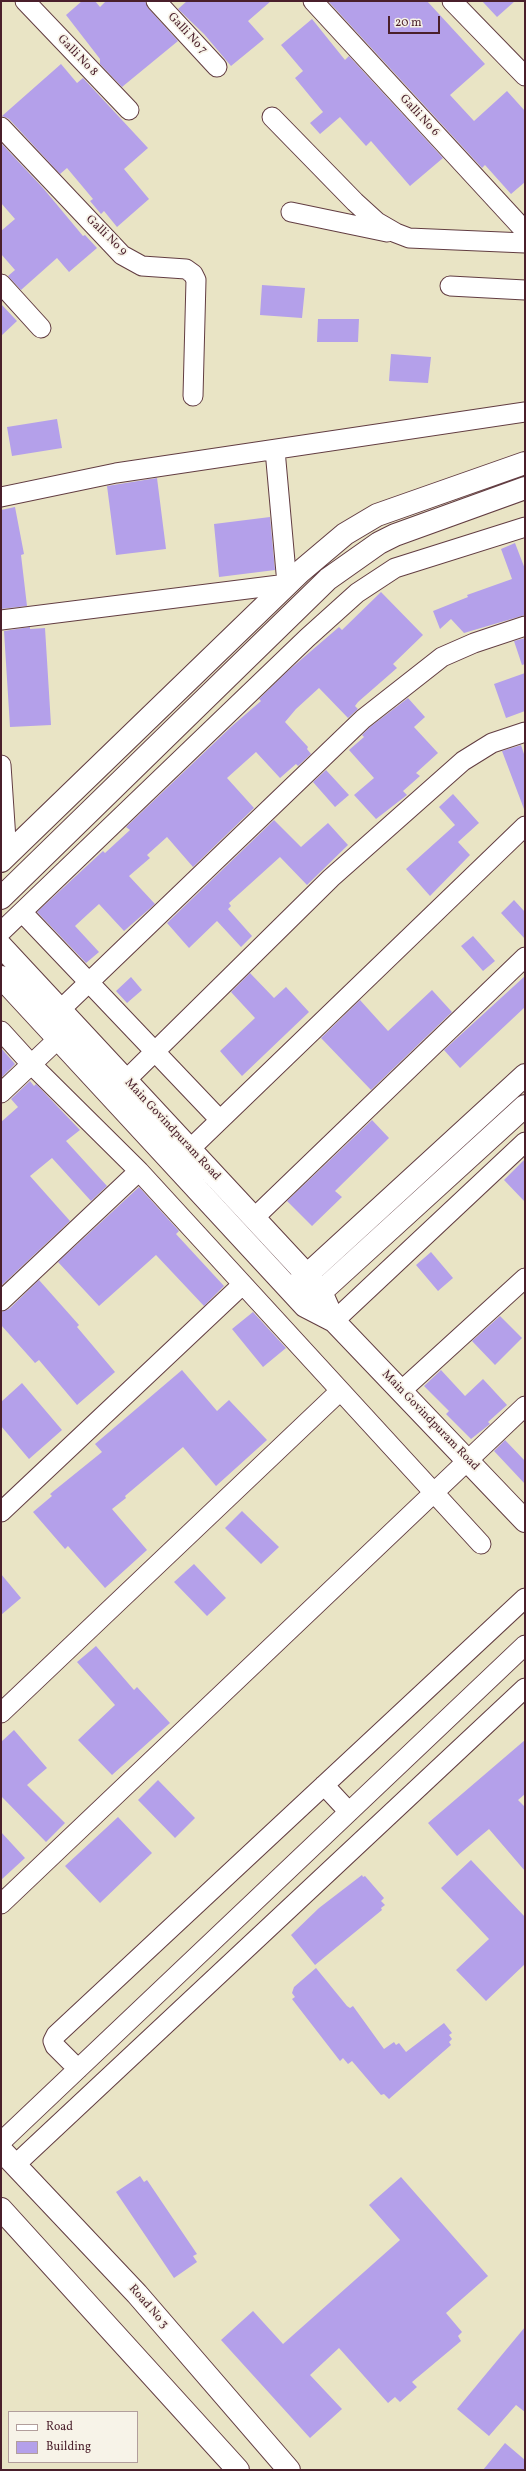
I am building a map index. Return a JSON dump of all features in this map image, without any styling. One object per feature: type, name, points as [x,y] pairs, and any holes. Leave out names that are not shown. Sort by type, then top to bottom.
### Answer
[{"type":"street","name":"Galli No 8","points":[[25,1],[129,110]]},
{"type":"street","name":"Galli No 7","points":[[156,1],[217,67]]},
{"type":"street","name":"Galli No 6","points":[[313,1],[525,230]]},
{"type":"street","points":[[452,1],[525,76]]},
{"type":"street","points":[[272,117],[355,202],[377,222],[396,233],[409,238],[525,243]]},
{"type":"street","name":"Galli No 9","points":[[1,127],[122,255],[142,266],[186,269],[193,274],[196,280],[193,396]]},
{"type":"street","points":[[291,212],[396,233]]},
{"type":"street","points":[[1,284],[41,328]]},
{"type":"street","points":[[450,286],[525,290]]},
{"type":"street","points":[[1,497],[116,473],[525,412]]},
{"type":"street","points":[[275,450],[287,584]]},
{"type":"street","points":[[4,858],[287,584],[323,552],[364,521],[395,508],[525,463]]},
{"type":"street","points":[[1,898],[328,578],[378,543],[395,535],[525,488]]},
{"type":"street","points":[[1,932],[307,638],[357,593],[395,568],[525,527]]},
{"type":"street","points":[[1,620],[287,584]]},
{"type":"street","points":[[60,1010],[363,719],[442,657],[474,643],[525,626]]},
{"type":"street","points":[[126,1080],[331,878],[463,762],[492,743],[525,732]]},
{"type":"street","points":[[1,765],[4,858]]},
{"type":"street","points":[[190,1149],[525,826]]},
{"type":"street","points":[[22,912],[220,1120]]},
{"type":"street","name":"Main Govindpuram Road","points":[[1,946],[307,1275],[321,1292],[334,1321]]},
{"type":"street","points":[[254,1218],[525,956]]},
{"type":"street","name":"Main Govindpuram Road","points":[[1,977],[298,1298],[334,1321],[525,1521]]},
{"type":"street","points":[[1,1030],[31,1064],[138,1171],[481,1544]]},
{"type":"street","points":[[1,1093],[58,1039]]},
{"type":"street","points":[[298,1298],[307,1275],[525,1076]]},
{"type":"street","points":[[298,1298],[321,1292],[525,1106]]},
{"type":"street","points":[[334,1321],[525,1142]]},
{"type":"street","points":[[1,1301],[138,1171]]},
{"type":"street","points":[[401,1391],[525,1278]]},
{"type":"street","points":[[1,1512],[242,1285]]},
{"type":"street","points":[[1,1713],[340,1391]]},
{"type":"street","points":[[1,1904],[525,1406]]},
{"type":"street","points":[[78,2069],[55,2046],[54,2041],[56,2035],[525,1598]]},
{"type":"street","points":[[1,2142],[525,1645]]},
{"type":"street","points":[[8,2158],[473,1737],[525,1688]]},
{"type":"street","points":[[451,1715],[473,1737]]},
{"type":"street","points":[[324,1785],[349,1812]]},
{"type":"street","name":"Road No 3","points":[[8,2158],[137,2294],[290,2470]]},
{"type":"street","points":[[1,2209],[238,2470]]},
{"type":"building","points":[[82,1],[95,1],[100,7],[106,1],[145,1],[148,8],[178,41],[122,87],[100,64],[100,59],[66,15]]},
{"type":"building","points":[[187,1],[271,1],[248,21],[264,39],[231,66],[204,34],[178,9]]},
{"type":"building","points":[[328,1],[427,1],[485,64],[450,95],[474,121],[507,91],[525,111],[525,182],[511,194],[485,165],[482,168]]},
{"type":"building","points":[[482,1],[515,1],[497,17]]},
{"type":"building","points":[[312,19],[345,60],[349,56],[443,158],[410,186],[371,141],[366,146],[340,117],[320,134],[310,123],[323,112],[295,78],[303,71],[281,45]]},
{"type":"building","points":[[61,64],[77,83],[83,78],[148,148],[124,169],[149,199],[117,227],[104,211],[101,214],[90,201],[93,199],[67,168],[60,174],[9,119],[2,116]]},
{"type":"building","points":[[1,143],[43,188],[83,236],[85,235],[97,248],[69,272],[57,258],[21,290],[8,276],[15,270],[1,254],[1,231],[15,219],[1,203]]},
{"type":"building","points":[[262,285],[305,288],[302,318],[260,315]]},
{"type":"building","points":[[1,304],[17,321],[1,336]]},
{"type":"building","points":[[318,319],[359,319],[358,342],[317,342]]},
{"type":"building","points":[[391,354],[431,357],[428,383],[389,381]]},
{"type":"building","points":[[57,419],[62,448],[12,456],[7,427]]},
{"type":"building","points":[[157,478],[166,549],[116,555],[107,486]]},
{"type":"building","points":[[15,507],[24,554],[21,555],[27,606],[1,609],[1,510]]},
{"type":"building","points":[[270,517],[275,570],[219,577],[214,524]]},
{"type":"building","points":[[515,543],[525,569],[525,615],[464,633],[451,619],[440,629],[433,611],[468,597],[467,595],[512,579],[501,549]]},
{"type":"building","points":[[381,592],[423,635],[393,664],[397,668],[358,702],[355,706],[358,709],[348,718],[319,688],[296,709],[285,722],[308,747],[307,749],[311,754],[298,766],[296,764],[280,778],[256,752],[227,778],[254,808],[193,867],[167,837],[147,855],[150,858],[129,876],[155,904],[124,931],[99,904],[75,926],[99,952],[86,963],[37,912],[103,851],[105,853],[130,830],[126,827],[232,726],[261,701],[259,699],[289,670],[339,627],[342,630]]},
{"type":"building","points":[[30,627],[30,629],[45,628],[51,725],[10,727],[4,631]]},
{"type":"building","points":[[525,638],[525,664],[522,665],[514,641]]},
{"type":"building","points":[[525,673],[525,711],[506,718],[494,684]]},
{"type":"building","points":[[408,698],[425,717],[414,727],[438,753],[416,773],[420,776],[403,791],[407,795],[376,819],[354,795],[374,778],[349,750],[364,737],[362,735],[370,727]]},
{"type":"building","points":[[521,745],[525,757],[524,809],[502,751]]},
{"type":"building","points":[[326,770],[349,795],[335,807],[313,782]]},
{"type":"building","points":[[453,794],[479,823],[458,842],[470,855],[430,896],[406,869],[455,825],[439,807]]},
{"type":"building","points":[[274,820],[301,847],[328,823],[348,845],[307,885],[280,857],[229,903],[231,906],[228,909],[252,936],[241,947],[217,921],[189,948],[167,923]]},
{"type":"building","points":[[514,900],[525,912],[525,939],[501,913]]},
{"type":"building","points":[[473,936],[495,961],[483,971],[461,946]]},
{"type":"building","points":[[250,973],[274,998],[286,987],[309,1012],[242,1076],[220,1051],[255,1018],[231,992]]},
{"type":"building","points":[[525,976],[525,1007],[460,1068],[444,1050]]},
{"type":"building","points":[[131,977],[142,990],[127,1003],[116,991]]},
{"type":"building","points":[[432,990],[452,1012],[371,1090],[321,1038],[360,1000],[388,1031]]},
{"type":"building","points":[[1,1048],[15,1064],[1,1078]]},
{"type":"building","points":[[30,1081],[34,1086],[36,1084],[80,1130],[66,1141],[107,1186],[91,1201],[52,1158],[30,1176],[70,1221],[1,1286],[1,1122],[18,1107],[11,1099]]},
{"type":"building","points":[[372,1120],[389,1138],[335,1191],[342,1197],[312,1226],[287,1201]]},
{"type":"building","points":[[525,1159],[525,1202],[504,1180]]},
{"type":"building","points":[[139,1187],[179,1231],[176,1234],[224,1286],[204,1306],[156,1255],[99,1306],[58,1262]]},
{"type":"building","points":[[431,1252],[453,1278],[438,1291],[416,1265]]},
{"type":"building","points":[[39,1280],[79,1325],[77,1327],[115,1372],[77,1405],[39,1360],[35,1363],[1,1325],[1,1312],[9,1309]]},
{"type":"building","points":[[253,1312],[286,1348],[263,1367],[232,1329]]},
{"type":"building","points":[[500,1316],[522,1338],[495,1365],[472,1341]]},
{"type":"building","points":[[182,1370],[217,1411],[229,1400],[267,1440],[216,1486],[183,1447],[125,1496],[126,1498],[112,1509],[147,1550],[105,1588],[68,1546],[65,1549],[33,1512],[52,1496],[50,1494],[102,1452],[95,1444]]},
{"type":"building","points":[[441,1370],[465,1396],[483,1379],[507,1405],[488,1422],[490,1424],[471,1439],[446,1414],[449,1411],[424,1386]]},
{"type":"building","points":[[22,1383],[62,1430],[29,1459],[1,1426],[1,1402]]},
{"type":"building","points":[[505,1440],[525,1461],[525,1484],[494,1451]]},
{"type":"building","points":[[242,1511],[279,1547],[261,1564],[225,1528]]},
{"type":"building","points":[[194,1564],[226,1598],[207,1616],[174,1582]]},
{"type":"building","points":[[1,1574],[21,1598],[1,1615]]},
{"type":"building","points":[[96,1646],[134,1690],[137,1687],[170,1723],[112,1775],[78,1740],[115,1705],[77,1662]]},
{"type":"building","points":[[14,1730],[47,1768],[27,1785],[65,1823],[46,1842],[1,1796],[1,1742]]},
{"type":"building","points":[[525,1740],[525,1794],[518,1800],[525,1807],[525,1871],[489,1829],[457,1856],[428,1823]]},
{"type":"building","points":[[158,1780],[195,1818],[175,1838],[138,1800]]},
{"type":"building","points":[[118,1817],[152,1853],[100,1903],[65,1866]]},
{"type":"building","points":[[1,1832],[25,1858],[1,1880]]},
{"type":"building","points":[[471,1860],[525,1917],[525,1964],[486,2001],[456,1970],[489,1939],[441,1888]]},
{"type":"building","points":[[362,1875],[363,1877],[365,1876],[384,1898],[381,1901],[385,1905],[381,1908],[382,1910],[315,1965],[291,1935],[319,1908]]},
{"type":"building","points":[[316,1968],[347,2006],[350,2008],[353,2006],[384,2049],[394,2042],[396,2045],[399,2043],[406,2052],[444,2023],[452,2033],[449,2035],[452,2039],[449,2042],[451,2045],[389,2099],[384,2094],[381,2095],[352,2061],[348,2064],[343,2058],[340,2061],[292,1999],[295,1997],[292,1993],[294,1987]]},
{"type":"building","points":[[140,2176],[144,2182],[147,2180],[197,2254],[193,2256],[197,2262],[174,2278],[116,2192]]},
{"type":"building","points":[[401,2177],[488,2276],[446,2313],[462,2332],[458,2336],[461,2341],[412,2382],[417,2387],[400,2402],[395,2397],[388,2403],[339,2348],[310,2375],[342,2409],[310,2438],[221,2340],[253,2311],[283,2344],[400,2240],[369,2205]]},
{"type":"building","points":[[525,2327],[525,2412],[516,2405],[489,2436],[457,2409]]},
{"type":"building","points":[[505,2443],[525,2460],[525,2470],[483,2470]]}]
